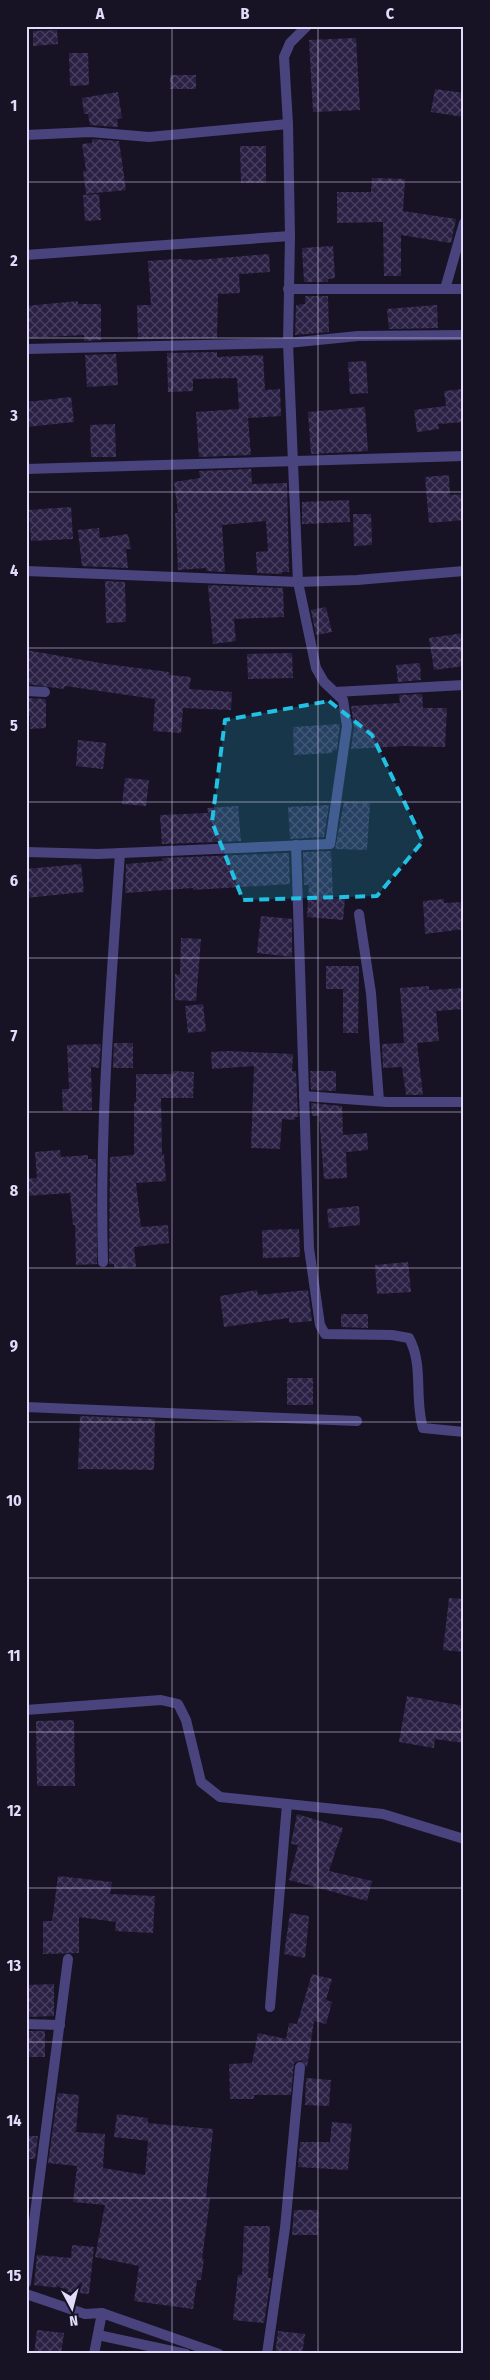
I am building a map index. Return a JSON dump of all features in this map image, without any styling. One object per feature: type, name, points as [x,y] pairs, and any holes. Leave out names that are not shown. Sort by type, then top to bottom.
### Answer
[{"type":"street","points":[[26,852],[120,853],[330,844],[347,726],[343,700],[324,682],[316,668],[298,582],[288,343],[290,236],[288,124],[284,57],[290,43],[307,26]]},
{"type":"street","points":[[26,135],[90,132],[149,137],[288,124]]},
{"type":"street","points":[[444,289],[464,223]]},
{"type":"street","points":[[26,255],[290,236]]},
{"type":"street","points":[[288,289],[464,289]]},
{"type":"street","points":[[26,349],[288,343],[358,336],[464,335]]},
{"type":"street","points":[[26,469],[464,456]]},
{"type":"street","points":[[26,570],[298,582],[357,580],[464,571]]},
{"type":"street","points":[[335,692],[464,685]]},
{"type":"street","points":[[26,691],[45,692]]},
{"type":"street","points":[[296,845],[309,1248],[320,1325],[325,1334],[392,1335],[409,1338],[415,1350],[420,1416],[423,1428],[464,1432]]},
{"type":"street","points":[[104,1262],[101,1184],[120,853]]},
{"type":"street","points":[[359,914],[371,993],[379,1101]]},
{"type":"street","points":[[304,1096],[379,1101],[464,1102]]},
{"type":"street","points":[[26,1407],[357,1421]]},
{"type":"street","points":[[26,1710],[161,1700],[178,1704],[186,1720],[201,1782],[220,1797],[383,1814],[464,1839]]},
{"type":"street","points":[[270,2007],[287,1804]]},
{"type":"street","points":[[26,2283],[68,1959]]},
{"type":"street","points":[[26,2024],[60,2025]]},
{"type":"street","points":[[267,2354],[285,2228],[300,2067]]},
{"type":"street","points":[[26,2294],[86,2314],[102,2313],[219,2354]]},
{"type":"street","points":[[94,2354],[102,2313]]},
{"type":"street","points":[[98,2335],[186,2354]]},
{"type":"highlighted area","points":[[329,701],[372,735],[423,841],[377,896],[243,900],[212,822],[225,720]]},
{"type":"building","points":[[57,30],[58,44],[33,46],[33,31]]},
{"type":"building","points":[[356,38],[360,110],[313,112],[309,40]]},
{"type":"building","points":[[69,53],[88,53],[89,85],[70,86]]},
{"type":"building","points":[[170,75],[196,75],[196,89],[170,89]]},
{"type":"building","points":[[435,89],[464,93],[464,117],[431,112]]},
{"type":"building","points":[[118,92],[122,118],[117,119],[118,127],[90,125],[88,114],[84,114],[82,98]]},
{"type":"building","points":[[92,139],[119,141],[126,190],[86,194],[83,171],[86,171],[82,144],[92,143]]},
{"type":"building","points":[[240,146],[266,146],[266,183],[241,183]]},
{"type":"building","points":[[372,178],[405,179],[403,211],[456,219],[451,243],[401,235],[401,276],[384,276],[383,222],[337,223],[337,192],[371,192]]},
{"type":"building","points":[[99,194],[101,220],[85,221],[83,195]]},
{"type":"building","points":[[333,246],[335,278],[328,279],[328,282],[304,282],[302,248]]},
{"type":"building","points":[[269,254],[270,272],[239,274],[240,293],[218,294],[217,338],[138,339],[137,305],[151,305],[148,261],[197,260]]},
{"type":"building","points":[[305,296],[328,296],[329,332],[295,335],[296,305],[305,304]]},
{"type":"building","points":[[78,301],[78,304],[101,304],[101,340],[84,341],[84,335],[26,338],[26,306]]},
{"type":"building","points":[[437,305],[438,328],[389,329],[387,309]]},
{"type":"building","points":[[217,352],[217,357],[263,355],[265,390],[280,389],[281,416],[248,418],[251,455],[199,457],[196,412],[239,409],[237,378],[193,379],[193,391],[168,392],[167,353]]},
{"type":"building","points":[[116,354],[118,385],[87,387],[85,355]]},
{"type":"building","points":[[366,361],[368,393],[350,394],[348,362]]},
{"type":"building","points":[[464,389],[464,422],[438,424],[439,429],[417,432],[414,410],[446,406],[444,391]]},
{"type":"building","points":[[71,397],[74,422],[26,427],[26,402]]},
{"type":"building","points":[[365,407],[368,451],[311,454],[308,412]]},
{"type":"building","points":[[115,424],[116,457],[91,457],[90,425]]},
{"type":"building","points":[[251,469],[252,484],[287,483],[289,572],[282,572],[282,574],[257,573],[256,552],[268,551],[266,521],[222,525],[225,572],[207,571],[206,568],[178,570],[175,513],[178,513],[174,482],[200,478],[199,471]]},
{"type":"building","points":[[449,475],[450,495],[464,494],[464,520],[429,523],[425,477]]},
{"type":"building","points":[[349,500],[350,522],[302,524],[302,502]]},
{"type":"building","points":[[71,507],[73,539],[31,541],[29,510]]},
{"type":"building","points":[[353,514],[371,514],[372,545],[354,546]]},
{"type":"building","points":[[99,528],[100,538],[128,534],[131,549],[126,549],[128,568],[82,566],[78,530]]},
{"type":"building","points":[[105,581],[125,582],[126,622],[106,623]]},
{"type":"building","points":[[208,585],[283,588],[284,617],[234,619],[236,641],[213,644]]},
{"type":"building","points":[[326,607],[332,632],[316,635],[311,610]]},
{"type":"building","points":[[464,633],[464,666],[434,670],[429,638]]},
{"type":"building","points":[[26,650],[106,664],[169,672],[169,675],[191,677],[189,689],[232,692],[231,710],[183,708],[181,733],[153,731],[155,699],[65,686],[64,689],[26,684]]},
{"type":"building","points":[[292,653],[293,678],[248,679],[247,654]]},
{"type":"building","points":[[420,663],[421,680],[398,682],[396,665]]},
{"type":"building","points":[[422,694],[423,708],[447,708],[445,747],[405,746],[351,749],[354,727],[351,706],[400,703],[399,695]]},
{"type":"building","points":[[26,698],[46,699],[46,728],[30,729],[30,716],[26,715]]},
{"type":"building","points":[[340,724],[337,750],[332,751],[332,753],[294,755],[293,727]]},
{"type":"building","points":[[78,740],[106,743],[103,769],[76,766]]},
{"type":"building","points":[[125,778],[149,780],[146,806],[122,804]]},
{"type":"building","points":[[344,802],[370,803],[367,850],[335,849]]},
{"type":"building","points":[[329,805],[324,837],[290,839],[288,807]]},
{"type":"building","points":[[238,806],[241,841],[162,844],[160,815],[208,813],[207,808]]},
{"type":"building","points":[[331,851],[333,898],[345,899],[343,920],[307,917],[309,885],[304,885],[303,852]]},
{"type":"building","points":[[289,853],[290,884],[125,893],[126,864],[163,861],[162,858]]},
{"type":"building","points":[[81,864],[84,892],[26,898],[26,869]]},
{"type":"building","points":[[444,899],[444,903],[464,902],[464,929],[425,934],[423,901]]},
{"type":"building","points":[[261,916],[292,919],[292,957],[257,953]]},
{"type":"building","points":[[181,938],[201,939],[196,1001],[175,1000],[175,974],[180,975]]},
{"type":"building","points":[[326,966],[359,966],[358,1033],[343,1033],[343,989],[326,989]]},
{"type":"building","points":[[429,986],[429,990],[464,988],[464,1009],[436,1011],[439,1041],[417,1043],[423,1095],[406,1095],[402,1067],[383,1068],[382,1044],[404,1043],[400,988]]},
{"type":"building","points":[[203,1004],[206,1031],[188,1033],[185,1006]]},
{"type":"building","points":[[114,1043],[133,1043],[133,1068],[113,1068]]},
{"type":"building","points":[[101,1044],[99,1068],[91,1067],[92,1110],[63,1111],[62,1089],[69,1089],[67,1045]]},
{"type":"building","points":[[211,1052],[293,1054],[292,1071],[296,1071],[298,1117],[295,1117],[295,1120],[282,1119],[280,1149],[251,1148],[254,1066],[212,1069]]},
{"type":"building","points":[[173,1071],[194,1072],[193,1098],[161,1098],[162,1155],[164,1154],[166,1181],[136,1183],[141,1227],[168,1225],[169,1243],[134,1247],[136,1267],[114,1268],[114,1264],[109,1264],[110,1157],[134,1155],[136,1074],[173,1074]]},
{"type":"building","points":[[310,1071],[336,1071],[336,1091],[311,1090]]},
{"type":"building","points":[[311,1103],[342,1106],[343,1135],[367,1133],[368,1150],[346,1152],[347,1178],[324,1179],[319,1116],[312,1116]]},
{"type":"building","points":[[60,1150],[61,1157],[88,1155],[88,1159],[96,1159],[97,1264],[76,1265],[75,1225],[73,1225],[70,1193],[26,1196],[26,1179],[37,1178],[35,1152]]},
{"type":"building","points":[[359,1206],[360,1225],[329,1228],[327,1209]]},
{"type":"building","points":[[299,1229],[300,1257],[263,1258],[262,1230]]},
{"type":"building","points":[[408,1262],[411,1292],[377,1294],[375,1265]]},
{"type":"building","points":[[257,1290],[258,1295],[308,1290],[312,1321],[289,1323],[289,1318],[224,1327],[220,1296]]},
{"type":"building","points":[[341,1314],[368,1314],[368,1328],[341,1327]]},
{"type":"building","points":[[287,1378],[313,1378],[313,1405],[287,1405]]},
{"type":"building","points":[[80,1416],[155,1419],[154,1470],[78,1469]]},
{"type":"building","points":[[449,1598],[464,1599],[464,1652],[443,1650]]},
{"type":"building","points":[[407,1696],[464,1706],[464,1743],[435,1739],[434,1748],[399,1742]]},
{"type":"building","points":[[74,1720],[75,1786],[37,1786],[36,1721]]},
{"type":"building","points":[[297,1814],[343,1828],[329,1871],[372,1881],[367,1901],[289,1880],[298,1845],[291,1844]]},
{"type":"building","points":[[58,1876],[112,1882],[110,1894],[155,1896],[153,1933],[115,1931],[116,1922],[79,1917],[79,1953],[43,1954],[43,1921],[52,1921]]},
{"type":"building","points":[[290,1913],[309,1916],[305,1958],[284,1954]]},
{"type":"building","points":[[312,1974],[332,1979],[326,2000],[332,2002],[326,2024],[314,2021],[307,2067],[301,2060],[294,2063],[291,2095],[254,2095],[254,2099],[230,2099],[229,2064],[252,2063],[258,2033],[286,2039],[289,2023],[297,2024]]},
{"type":"building","points":[[54,1984],[54,2016],[26,2017],[26,1985]]},
{"type":"building","points":[[26,2031],[45,2031],[45,2057],[26,2057]]},
{"type":"building","points":[[306,2078],[331,2080],[329,2106],[305,2105]]},
{"type":"building","points":[[58,2093],[79,2095],[76,2132],[105,2134],[103,2168],[145,2175],[148,2141],[114,2137],[117,2114],[148,2118],[148,2123],[213,2129],[206,2198],[210,2199],[202,2259],[204,2259],[201,2280],[197,2280],[193,2309],[134,2301],[139,2266],[95,2257],[105,2205],[73,2202],[77,2166],[48,2163]]},
{"type":"building","points":[[332,2122],[352,2124],[348,2170],[298,2167],[300,2142],[330,2142]]},
{"type":"building","points":[[26,2136],[38,2136],[35,2159],[26,2159]]},
{"type":"building","points":[[294,2210],[318,2210],[318,2235],[292,2235]]},
{"type":"building","points":[[244,2226],[270,2226],[268,2278],[271,2278],[264,2323],[233,2320],[238,2275],[242,2275]]},
{"type":"building","points":[[72,2245],[94,2247],[89,2294],[67,2292],[68,2289],[34,2285],[37,2255],[71,2258]]},
{"type":"building","points":[[37,2330],[64,2333],[61,2354],[34,2354]]},
{"type":"building","points":[[278,2331],[305,2334],[302,2354],[275,2354]]}]
